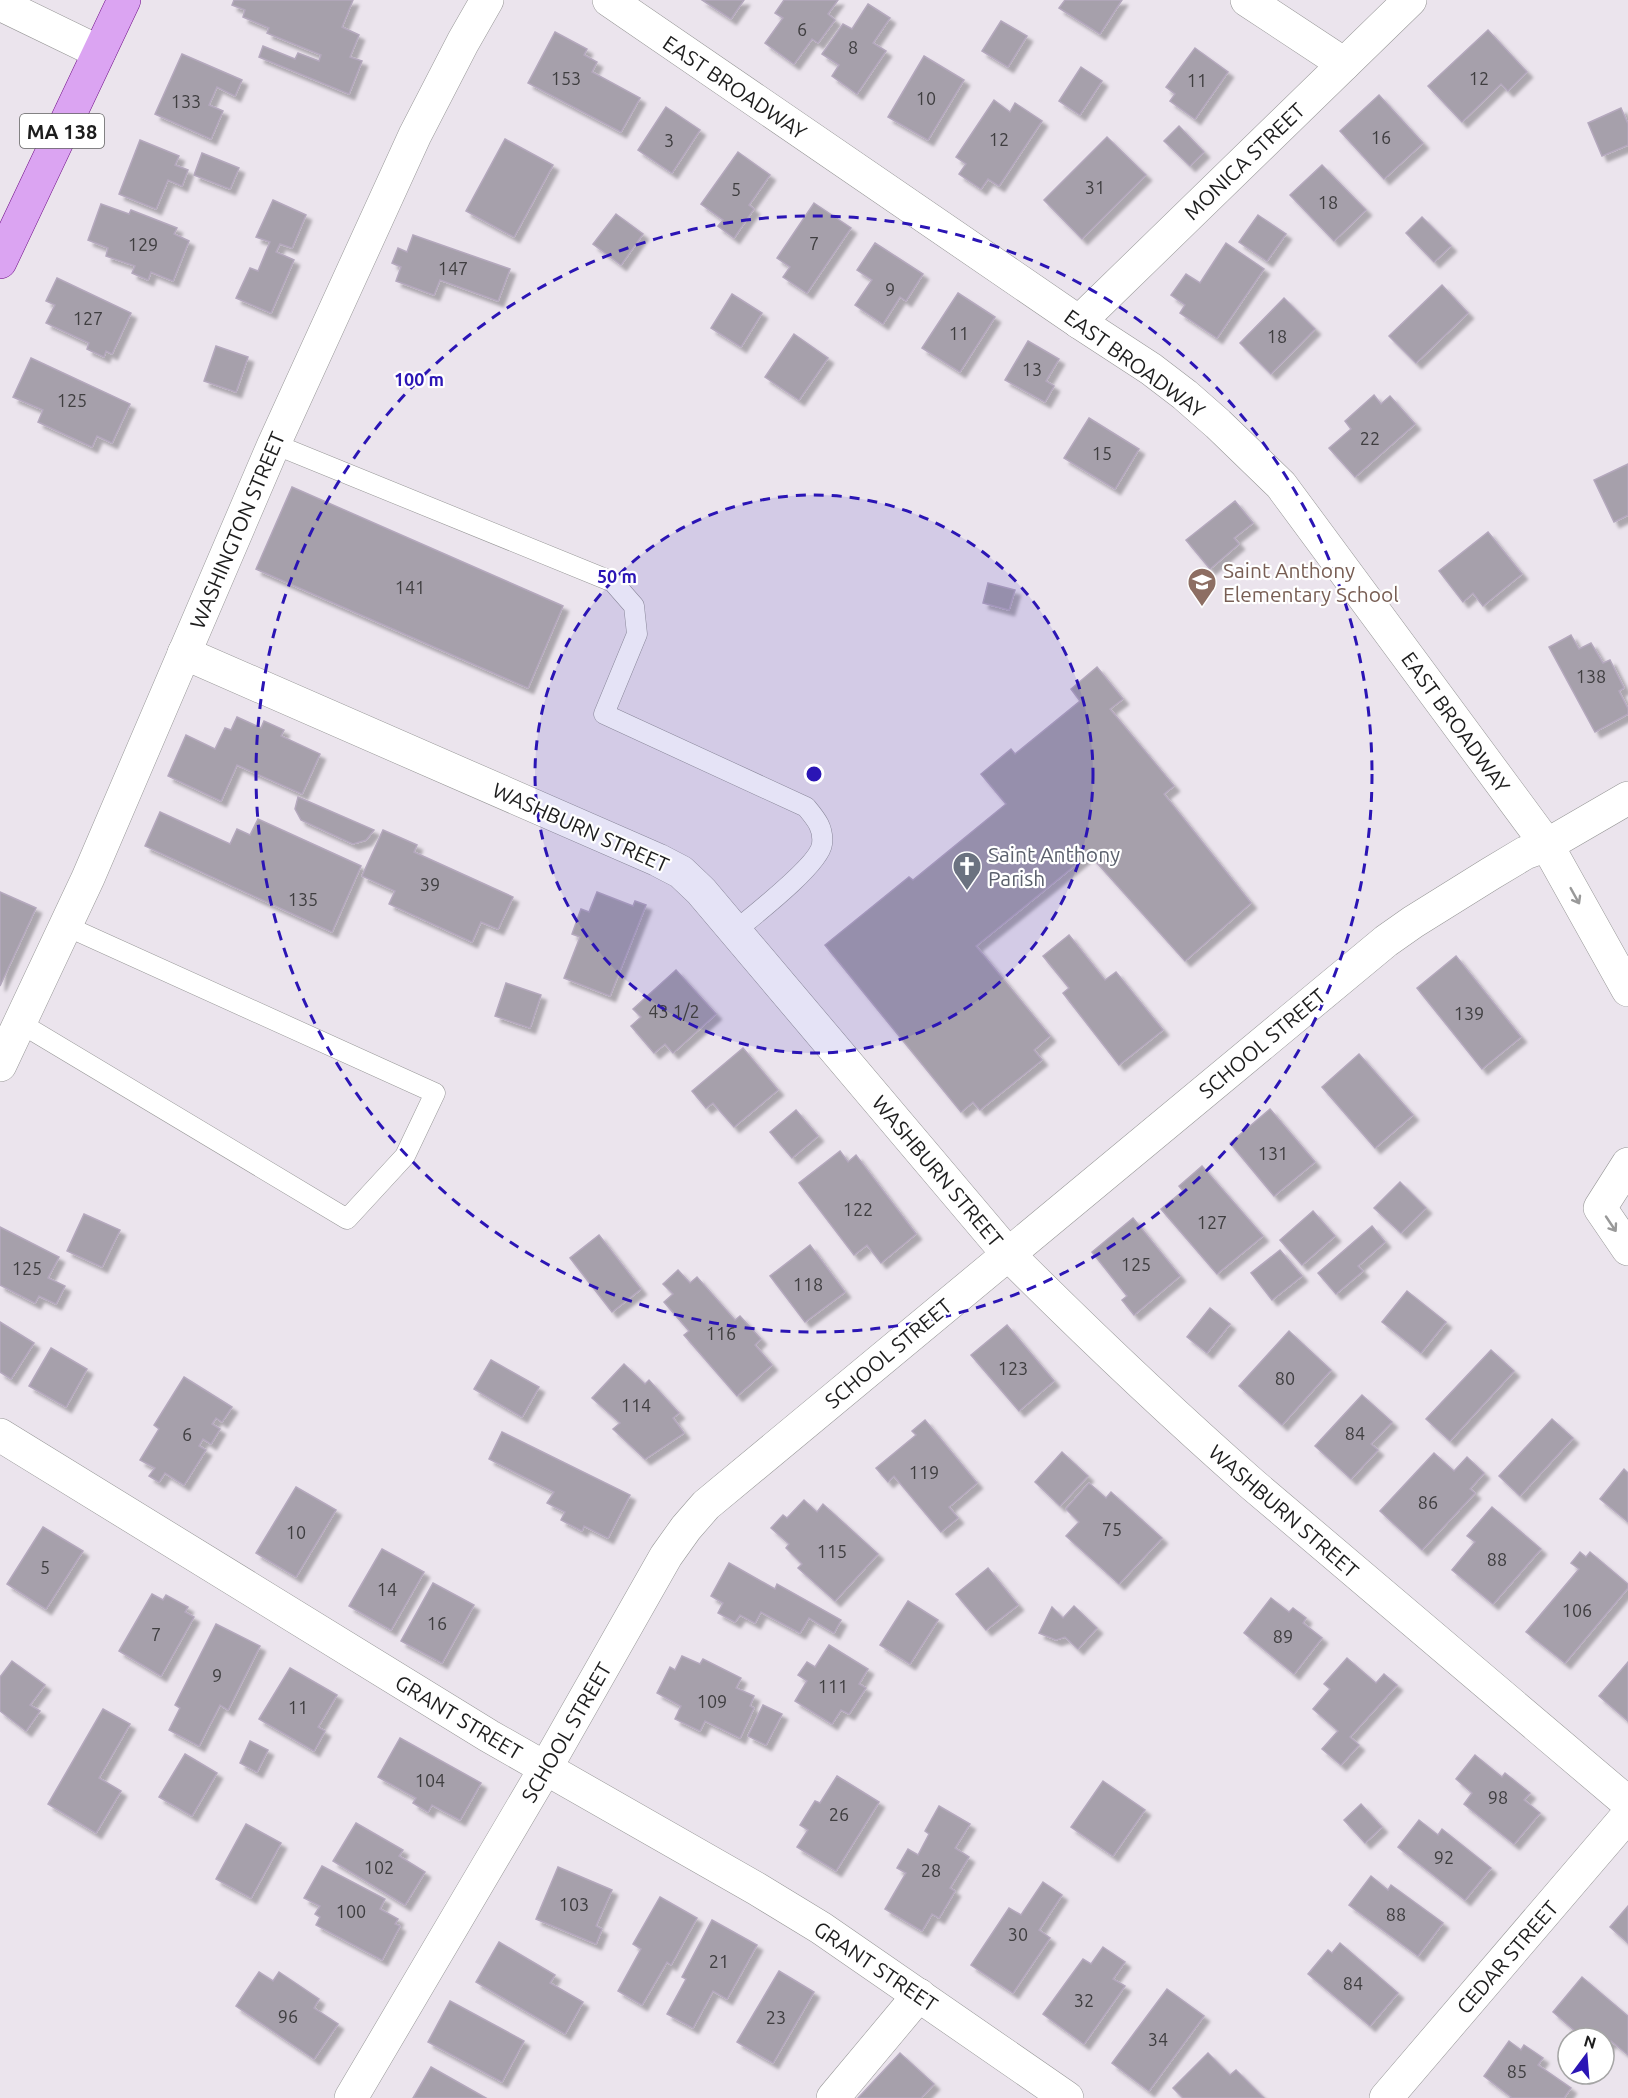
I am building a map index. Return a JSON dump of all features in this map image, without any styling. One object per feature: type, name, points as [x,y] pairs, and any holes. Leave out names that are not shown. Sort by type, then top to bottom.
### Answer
[{"type":"main road","name":"MA 138","points":[[0,262],[124,0]]},
{"type":"street","name":"WASHINGTON STREET","points":[[0,1065],[66,926],[274,444],[415,135],[487,0]]},
{"type":"street","name":"EAST BROADWAY","points":[[609,0],[1151,369],[1218,423],[1281,485],[1547,845],[1628,990]]},
{"type":"street","points":[[1247,0],[1344,64]]},
{"type":"street","name":"MONICA STREET","points":[[1079,322],[1410,0]]},
{"type":"street","points":[[0,4],[99,52]]},
{"type":"street","name":"WASHBURN STREET","points":[[184,653],[670,866],[691,881],[1008,1254],[1053,1299],[1208,1445],[1628,1803]]},
{"type":"street","name":"SCHOOL STREET","points":[[351,2098],[666,1556],[695,1516],[1386,941],[1490,874],[1525,854],[1547,845],[1628,798]]},
{"type":"street","points":[[1628,1164],[1600,1208],[1628,1249]]},
{"type":"street","name":"GRANT STREET","points":[[0,1435],[544,1769],[790,1909],[851,1948],[1067,2098]]},
{"type":"street","name":"CEDAR STREET","points":[[1386,2098],[1628,1815]]},
{"type":"street","points":[[832,2098],[919,1995]]},
{"type":"lane","points":[[274,444],[613,582],[634,606],[637,634],[604,714],[806,807],[822,826],[822,846],[812,863],[735,931]]},
{"type":"lane","points":[[20,1023],[347,1219],[405,1156],[435,1093],[66,926]]},
{"type":"building","points":[[234,0],[353,0],[342,27],[359,35],[350,57],[362,61],[349,94],[259,57],[263,46],[295,59],[298,53],[319,61],[321,55],[267,33],[269,28],[243,17],[245,10],[232,5]]},
{"type":"building","points":[[702,0],[744,0],[731,19]]},
{"type":"building","points":[[784,0],[838,0],[828,14],[835,20],[818,43],[812,39],[794,64],[765,43],[783,18],[775,13]]},
{"type":"building","points":[[1065,0],[1122,0],[1100,34],[1059,8]]},
{"type":"building","points":[[868,4],[890,18],[873,43],[886,51],[857,94],[832,76],[839,65],[822,54],[843,24],[852,29]]},
{"type":"building","points":[[1001,21],[1027,36],[1008,67],[982,51]]},
{"type":"building","points":[[1488,30],[1527,72],[1508,91],[1501,84],[1462,122],[1428,86]]},
{"type":"building","points":[[555,32],[587,49],[584,55],[597,62],[592,72],[640,98],[621,132],[528,83]]},
{"type":"building","points":[[1195,48],[1228,72],[1195,119],[1170,101],[1175,94],[1166,87]]},
{"type":"building","points":[[182,54],[242,80],[235,96],[217,87],[209,105],[223,111],[211,139],[155,114]]},
{"type":"building","points":[[924,56],[964,80],[928,140],[888,117]]},
{"type":"building","points":[[1081,67],[1102,81],[1080,115],[1059,101]]},
{"type":"building","points":[[1379,95],[1423,143],[1384,179],[1340,131]]},
{"type":"building","points":[[994,100],[1010,112],[1015,103],[1042,121],[999,186],[988,179],[981,189],[959,174],[966,164],[956,157]]},
{"type":"building","points":[[666,107],[700,130],[672,173],[638,150]]},
{"type":"building","points":[[1621,108],[1628,124],[1628,145],[1602,156],[1588,123]]},
{"type":"building","points":[[1179,126],[1204,152],[1190,166],[1164,141]]},
{"type":"building","points":[[1107,137],[1146,175],[1082,239],[1044,200]]},
{"type":"building","points":[[505,139],[553,165],[514,237],[466,211]]},
{"type":"building","points":[[140,140],[179,156],[175,165],[188,170],[182,186],[168,180],[156,209],[119,194]]},
{"type":"building","points":[[738,152],[770,175],[749,205],[754,209],[734,238],[718,226],[723,220],[701,204]]},
{"type":"building","points":[[202,153],[239,168],[230,189],[194,175]]},
{"type":"building","points":[[1322,165],[1366,210],[1334,241],[1290,195]]},
{"type":"building","points":[[273,200],[306,215],[292,248],[280,244],[276,252],[294,260],[271,313],[236,298],[250,268],[258,271],[270,242],[256,237]]},
{"type":"building","points":[[814,203],[851,228],[807,293],[783,277],[790,267],[777,258]]},
{"type":"building","points":[[101,204],[129,214],[131,210],[177,228],[174,234],[189,241],[173,281],[151,272],[148,280],[132,273],[135,266],[106,256],[108,248],[88,240]]},
{"type":"building","points":[[616,214],[643,234],[621,265],[593,244]]},
{"type":"building","points":[[1258,215],[1286,234],[1267,261],[1239,242]]},
{"type":"building","points":[[1422,217],[1451,246],[1434,262],[1406,233]]},
{"type":"building","points":[[413,235],[510,269],[498,301],[440,280],[434,295],[396,281],[401,267],[392,263],[398,248],[407,252]]},
{"type":"building","points":[[875,243],[923,274],[906,301],[900,297],[883,324],[855,305],[872,280],[857,270]]},
{"type":"building","points":[[1226,243],[1264,269],[1217,338],[1180,313],[1185,305],[1171,295],[1186,274],[1200,283]]},
{"type":"building","points":[[57,278],[131,313],[112,354],[106,351],[104,357],[87,349],[89,343],[46,323],[55,305],[46,301]]},
{"type":"building","points":[[1442,285],[1468,313],[1416,363],[1389,336]]},
{"type":"building","points":[[958,293],[995,317],[960,372],[922,348]]},
{"type":"building","points":[[732,294],[762,313],[741,347],[711,328]]},
{"type":"building","points":[[1284,298],[1315,329],[1271,374],[1240,343]]},
{"type":"building","points":[[794,334],[828,358],[799,400],[765,377]]},
{"type":"building","points":[[1028,341],[1059,359],[1046,381],[1054,386],[1045,402],[1005,380]]},
{"type":"building","points":[[216,346],[248,357],[236,392],[204,381]]},
{"type":"building","points":[[31,358],[130,404],[112,443],[97,436],[92,447],[38,422],[43,410],[13,397]]},
{"type":"building","points":[[1374,395],[1381,404],[1390,396],[1415,424],[1355,477],[1329,448],[1351,429],[1345,421]]},
{"type":"building","points":[[1089,418],[1139,449],[1115,489],[1064,458]]},
{"type":"building","points":[[1628,464],[1628,515],[1614,522],[1594,480]]},
{"type":"building","points":[[292,487],[563,606],[528,688],[256,569]]},
{"type":"building","points":[[1235,501],[1253,523],[1234,538],[1239,544],[1210,569],[1186,540]]},
{"type":"building","points":[[1488,532],[1522,574],[1483,606],[1473,593],[1463,602],[1439,571]]},
{"type":"building","points":[[988,583],[1015,590],[1009,610],[983,603]]},
{"type":"building","points":[[1571,635],[1579,649],[1591,643],[1603,663],[1610,660],[1624,688],[1619,691],[1628,709],[1628,714],[1595,732],[1549,647]]},
{"type":"building","name":"Saint Anthony Parish","points":[[1097,667],[1123,699],[1110,709],[1174,786],[1164,794],[1251,903],[1185,961],[1089,854],[976,946],[1050,1036],[1034,1050],[1042,1060],[980,1110],[973,1102],[961,1112],[825,945],[909,877],[913,880],[1006,804],[981,774],[1011,749],[1015,754],[1080,701],[1071,689]]},
{"type":"building","points":[[237,717],[261,728],[264,721],[284,730],[281,736],[320,754],[302,794],[237,765],[221,801],[168,776],[186,735],[215,749],[225,728],[231,730]]},
{"type":"building","points":[[298,797],[374,830],[366,840],[353,844],[301,820],[295,809]]},
{"type":"building","points":[[160,812],[230,844],[237,829],[250,835],[258,819],[361,866],[332,932],[145,846]]},
{"type":"building","points":[[383,830],[417,845],[414,852],[513,897],[498,929],[481,922],[472,942],[389,904],[395,891],[362,876]]},
{"type":"building","points":[[0,892],[36,908],[0,986]]},
{"type":"building","points":[[597,892],[633,906],[635,901],[646,905],[610,996],[564,978],[580,937],[572,934],[581,909],[589,912]]},
{"type":"building","points":[[1069,935],[1105,980],[1116,972],[1163,1030],[1119,1065],[1063,993],[1069,988],[1043,956]]},
{"type":"building","points":[[1456,956],[1521,1037],[1482,1069],[1417,988]]},
{"type":"building","points":[[676,970],[716,1014],[673,1053],[665,1044],[654,1053],[631,1026],[641,1017],[633,1009]]},
{"type":"building","points":[[506,983],[541,995],[530,1028],[495,1016]]},
{"type":"building","points":[[743,1048],[778,1090],[734,1127],[713,1103],[706,1108],[692,1091]]},
{"type":"building","points":[[1359,1054],[1413,1115],[1375,1148],[1322,1087]]},
{"type":"building","points":[[1270,1109],[1315,1162],[1274,1196],[1230,1143]]},
{"type":"building","points":[[796,1110],[818,1136],[792,1158],[770,1132]]},
{"type":"building","points":[[840,1151],[848,1162],[856,1155],[916,1234],[881,1263],[867,1245],[854,1255],[799,1183]]},
{"type":"building","points":[[1202,1166],[1263,1236],[1217,1274],[1161,1209],[1183,1191],[1179,1186]]},
{"type":"building","points":[[1400,1182],[1426,1208],[1401,1233],[1374,1208]]},
{"type":"building","points":[[1313,1211],[1335,1236],[1302,1265],[1280,1240]]},
{"type":"building","points":[[84,1214],[120,1230],[102,1267],[67,1251]]},
{"type":"building","points":[[1133,1218],[1180,1276],[1134,1315],[1122,1300],[1127,1296],[1092,1252]]},
{"type":"building","points":[[1372,1226],[1385,1242],[1358,1266],[1363,1271],[1336,1294],[1318,1273]]},
{"type":"building","points":[[0,1227],[59,1257],[48,1278],[65,1286],[56,1304],[39,1296],[35,1303],[0,1285]]},
{"type":"building","points":[[599,1235],[641,1289],[612,1312],[570,1258]]},
{"type":"building","points":[[810,1245],[845,1292],[805,1322],[770,1276]]},
{"type":"building","points":[[1280,1250],[1302,1276],[1272,1300],[1251,1273]]},
{"type":"building","points":[[678,1270],[690,1283],[697,1277],[735,1320],[740,1316],[761,1339],[755,1345],[772,1365],[737,1396],[684,1335],[689,1331],[664,1302],[673,1294],[663,1284]]},
{"type":"building","points":[[1407,1291],[1446,1322],[1421,1353],[1382,1322]]},
{"type":"building","points":[[1210,1308],[1230,1324],[1207,1353],[1187,1337]]},
{"type":"building","points":[[0,1322],[34,1343],[11,1379],[0,1372]]},
{"type":"building","points":[[1007,1325],[1054,1381],[1019,1411],[971,1355]]},
{"type":"building","points":[[1289,1331],[1331,1370],[1282,1425],[1239,1386]]},
{"type":"building","points":[[51,1348],[87,1369],[66,1407],[29,1386]]},
{"type":"building","points":[[1491,1350],[1514,1371],[1450,1441],[1426,1419]]},
{"type":"building","points":[[491,1360],[539,1387],[522,1417],[474,1389]]},
{"type":"building","points":[[624,1364],[645,1384],[649,1380],[679,1413],[673,1418],[684,1433],[645,1459],[613,1429],[620,1423],[592,1398]]},
{"type":"building","points":[[184,1377],[232,1407],[222,1422],[216,1418],[212,1424],[220,1429],[211,1444],[203,1439],[199,1446],[206,1450],[184,1485],[165,1473],[159,1482],[149,1476],[155,1468],[140,1460],[159,1429],[154,1425]]},
{"type":"building","points":[[1362,1395],[1392,1422],[1371,1444],[1378,1450],[1351,1479],[1315,1446]]},
{"type":"building","points":[[1552,1419],[1573,1438],[1520,1496],[1499,1476]]},
{"type":"building","points":[[925,1420],[977,1483],[949,1507],[958,1518],[941,1532],[894,1476],[888,1482],[876,1468],[916,1435],[912,1431]]},
{"type":"building","points":[[502,1432],[630,1495],[608,1538],[584,1526],[582,1531],[561,1520],[565,1512],[547,1503],[554,1492],[489,1459]]},
{"type":"building","points":[[1062,1452],[1088,1476],[1060,1506],[1035,1482]]},
{"type":"building","points":[[1434,1453],[1454,1471],[1467,1457],[1484,1473],[1470,1489],[1475,1493],[1422,1550],[1380,1511]]},
{"type":"building","points":[[1624,1469],[1628,1473],[1628,1522],[1600,1499]]},
{"type":"building","points":[[1089,1483],[1106,1498],[1111,1492],[1162,1538],[1119,1584],[1066,1536],[1079,1522],[1066,1509]]},
{"type":"building","points":[[296,1487],[336,1510],[296,1577],[256,1553]]},
{"type":"building","points":[[804,1500],[817,1512],[823,1504],[878,1554],[835,1601],[798,1568],[802,1564],[786,1548],[789,1544],[771,1528],[783,1515],[787,1518]]},
{"type":"building","points":[[1492,1507],[1541,1549],[1493,1604],[1452,1570],[1475,1542],[1467,1536]]},
{"type":"building","points":[[43,1527],[83,1551],[46,1609],[7,1584]]},
{"type":"building","points":[[382,1549],[424,1572],[391,1630],[349,1606]]},
{"type":"building","points":[[1580,1552],[1586,1557],[1590,1552],[1628,1584],[1628,1588],[1565,1663],[1526,1632],[1579,1569],[1571,1563]]},
{"type":"building","points":[[729,1563],[775,1589],[777,1584],[841,1620],[834,1633],[809,1618],[800,1633],[761,1612],[755,1623],[740,1615],[735,1622],[718,1613],[723,1603],[711,1596]]},
{"type":"building","points":[[988,1568],[1018,1605],[986,1630],[956,1594]]},
{"type":"building","points":[[433,1583],[474,1605],[442,1663],[401,1641]]},
{"type":"building","points":[[152,1594],[163,1600],[166,1595],[188,1607],[185,1612],[194,1617],[161,1676],[119,1651]]},
{"type":"building","points":[[1271,1598],[1289,1612],[1293,1608],[1306,1618],[1303,1623],[1322,1638],[1294,1674],[1244,1633]]},
{"type":"building","points":[[908,1601],[938,1620],[910,1664],[880,1645]]},
{"type":"building","points":[[1074,1606],[1097,1628],[1078,1649],[1065,1637],[1056,1640],[1039,1633],[1052,1607],[1063,1618]]},
{"type":"building","points":[[216,1624],[260,1646],[228,1710],[220,1705],[199,1746],[169,1730],[180,1708],[175,1705]]},
{"type":"building","points":[[829,1645],[868,1669],[859,1684],[866,1688],[849,1714],[841,1710],[832,1724],[795,1701],[807,1681],[798,1675],[807,1662],[815,1667]]},
{"type":"building","points":[[682,1656],[700,1664],[703,1659],[741,1678],[736,1688],[754,1696],[750,1706],[754,1708],[740,1738],[705,1721],[700,1731],[675,1719],[681,1706],[657,1693],[670,1667],[675,1670]]},
{"type":"building","points":[[1347,1658],[1376,1683],[1384,1674],[1397,1685],[1350,1737],[1359,1745],[1341,1765],[1322,1749],[1338,1731],[1313,1709],[1330,1689],[1324,1684]]},
{"type":"building","points":[[12,1661],[45,1685],[30,1705],[40,1711],[26,1731],[0,1711],[0,1677]]},
{"type":"building","points":[[1628,1662],[1628,1721],[1599,1696]]},
{"type":"building","points":[[290,1668],[337,1695],[318,1727],[325,1731],[314,1751],[259,1719]]},
{"type":"building","points":[[763,1705],[782,1714],[766,1745],[748,1736]]},
{"type":"building","points":[[103,1709],[130,1724],[99,1778],[121,1791],[96,1833],[48,1804]]},
{"type":"building","points":[[400,1738],[481,1783],[460,1820],[432,1805],[428,1812],[413,1803],[416,1798],[378,1777]]},
{"type":"building","points":[[250,1741],[268,1750],[257,1772],[240,1763]]},
{"type":"building","points":[[185,1754],[217,1773],[192,1816],[159,1797]]},
{"type":"building","points":[[1475,1755],[1502,1777],[1505,1773],[1530,1793],[1524,1800],[1540,1813],[1514,1844],[1464,1804],[1472,1793],[1456,1779]]},
{"type":"building","points":[[837,1776],[879,1802],[836,1871],[797,1847],[808,1830],[800,1825],[815,1801],[820,1803]]},
{"type":"building","points":[[1103,1781],[1145,1810],[1113,1856],[1071,1827]]},
{"type":"building","points":[[1361,1804],[1382,1827],[1365,1843],[1344,1820]]},
{"type":"building","points":[[939,1806],[970,1824],[955,1848],[969,1857],[950,1888],[955,1891],[939,1918],[932,1914],[922,1931],[885,1909],[906,1873],[897,1868],[908,1849],[918,1855],[929,1834],[925,1831]]},
{"type":"building","points":[[1419,1820],[1438,1835],[1442,1829],[1491,1868],[1465,1900],[1398,1847]]},
{"type":"building","points":[[356,1823],[403,1850],[399,1856],[425,1872],[405,1905],[333,1861]]},
{"type":"building","points":[[246,1824],[281,1843],[251,1898],[216,1879]]},
{"type":"building","points":[[322,1866],[385,1899],[380,1909],[398,1919],[395,1924],[400,1926],[382,1960],[316,1925],[320,1917],[315,1914],[320,1906],[304,1898]]},
{"type":"building","points":[[558,1867],[612,1890],[596,1926],[602,1929],[596,1944],[536,1919]]},
{"type":"building","points":[[1371,1876],[1388,1890],[1391,1885],[1443,1923],[1418,1956],[1349,1905]]},
{"type":"building","points":[[1043,1882],[1062,1895],[1039,1930],[1050,1938],[1013,1993],[971,1965],[1009,1908],[1021,1915]]},
{"type":"building","points":[[660,1897],[697,1918],[671,1965],[667,1962],[642,2005],[618,1991],[641,1949],[633,1944]]},
{"type":"building","points":[[1628,1906],[1628,1943],[1610,1927]]},
{"type":"building","points":[[712,1920],[757,1945],[727,1999],[713,1991],[693,2028],[667,2014],[686,1979],[682,1977]]},
{"type":"building","points":[[499,1942],[555,1975],[550,1983],[583,2002],[565,2034],[476,1982]]},
{"type":"building","points":[[1340,1943],[1398,1993],[1370,2026],[1308,1974],[1328,1950],[1332,1953]]},
{"type":"building","points":[[1103,1947],[1125,1962],[1113,1979],[1125,1986],[1084,2044],[1043,2014],[1083,1959],[1091,1964]]},
{"type":"building","points":[[779,1971],[814,1992],[773,2063],[737,2042]]},
{"type":"building","points":[[259,1972],[273,1981],[279,1972],[319,1999],[314,2008],[338,2024],[314,2059],[236,2006]]},
{"type":"building","points":[[1582,1977],[1628,2016],[1628,2055],[1616,2045],[1616,2026],[1569,2026],[1553,2012]]},
{"type":"building","points":[[1167,1989],[1204,2016],[1149,2091],[1112,2063]]},
{"type":"building","points":[[450,2001],[524,2041],[502,2082],[428,2042]]},
{"type":"building","points":[[1509,2041],[1521,2050],[1524,2045],[1543,2058],[1538,2065],[1556,2078],[1556,2086],[1571,2088],[1564,2098],[1510,2098],[1484,2076]]},
{"type":"building","points":[[900,2053],[934,2084],[921,2098],[858,2098]]},
{"type":"building","points":[[1208,2053],[1230,2075],[1236,2070],[1264,2098],[1183,2098],[1173,2088]]},
{"type":"building","points":[[431,2067],[486,2098],[413,2098]]},
{"type":"place","name":"Saint Anthony Elementary School","points":[[1202,608]]},
{"type":"place","name":"Saint Anthony Parish","points":[[967,892]]}]
